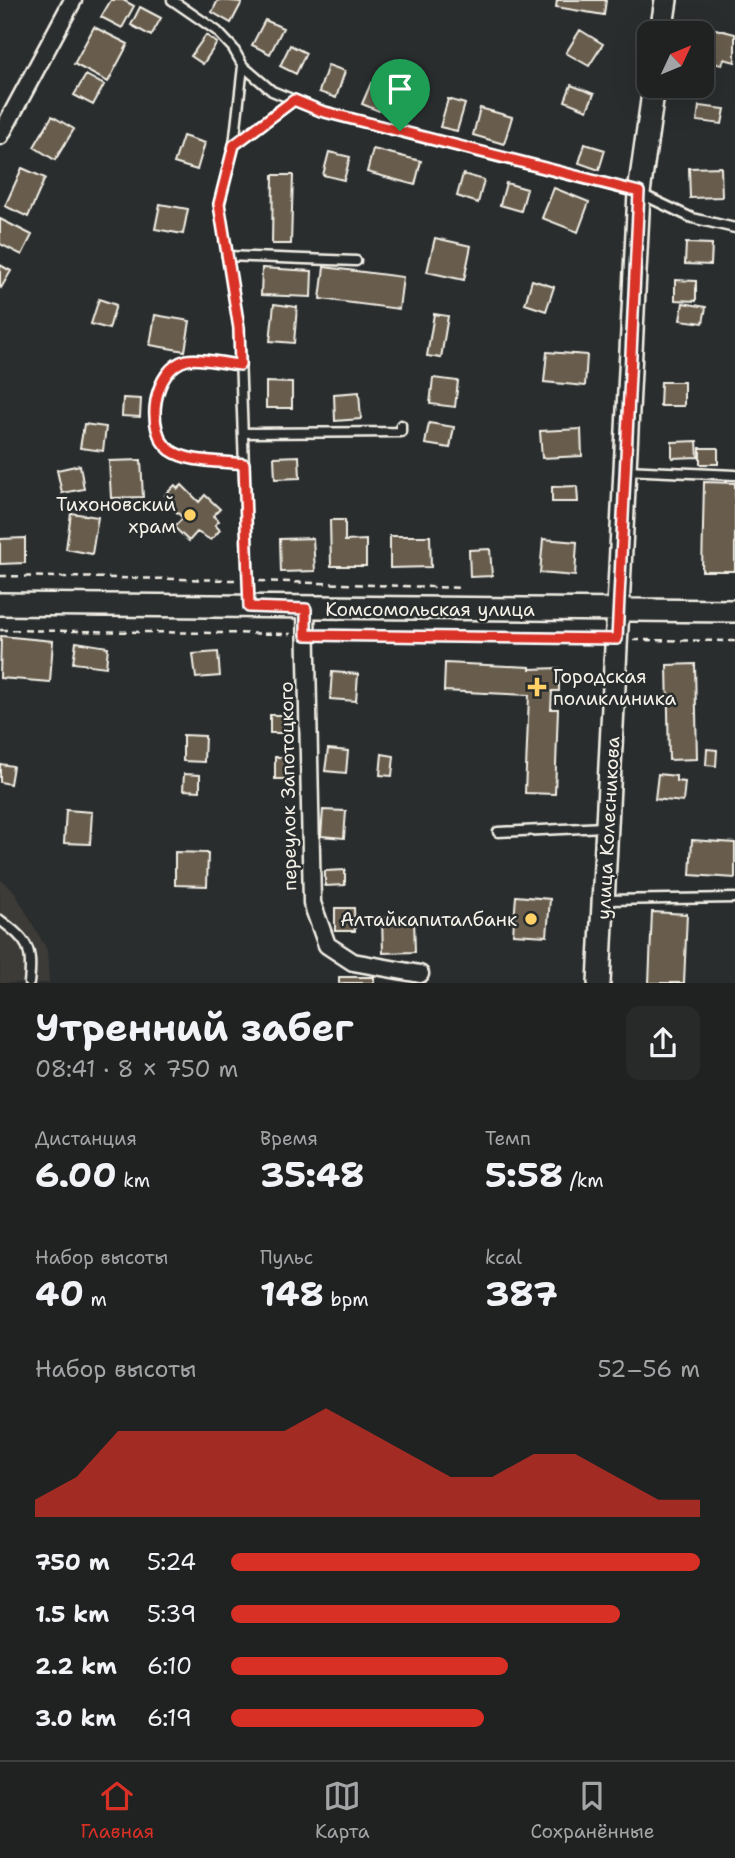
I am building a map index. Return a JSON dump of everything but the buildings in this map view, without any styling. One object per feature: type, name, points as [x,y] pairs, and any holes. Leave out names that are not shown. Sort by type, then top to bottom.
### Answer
[{"type":"street","points":[[0,136],[73,0]]},
{"type":"street","points":[[663,21],[666,0]]},
{"type":"street","name":"улица Колесникова","points":[[599,983],[639,192],[652,98]]},
{"type":"street","name":"Комсомольская улица","points":[[0,604],[735,611]]},
{"type":"street","name":"переулок Запотоцкого","points":[[306,609],[312,903],[327,945],[353,962],[421,974]]},
{"type":"lane","points":[[172,0],[217,31],[233,48],[243,66],[272,91],[321,111],[639,192],[692,218],[735,228]]},
{"type":"lane","points":[[243,66],[234,145],[219,204],[239,328],[249,607]]},
{"type":"lane","points":[[234,145],[294,100]]},
{"type":"lane","points":[[227,256],[356,261]]},
{"type":"lane","points":[[240,365],[187,360],[169,370],[159,384],[156,428],[169,449],[185,457],[244,464]]},
{"type":"lane","points":[[243,433],[401,432],[401,425]]},
{"type":"lane","points":[[625,470],[735,475]]},
{"type":"lane","points":[[498,832],[607,827]]},
{"type":"lane","points":[[604,900],[735,898]]},
{"type":"lane","points":[[0,920],[26,940],[32,962],[29,983]]},
{"type":"path","points":[[0,576],[468,588]]},
{"type":"path","points":[[0,630],[735,641]]},
{"type":"shaded area","points":[[0,879],[14,891],[47,950],[49,983],[0,983]]},
{"type":"place","name":"Тихоновский храм","points":[[190,515]]},
{"type":"place","name":"Городская поликлиника","points":[[537,687]]},
{"type":"place","name":"Алтайкапиталбанк","points":[[531,919]]},
{"type":"route","points":[[294,100],[321,111],[400,131],[639,192],[617,639],[306,635],[306,609],[249,607],[244,464],[185,457],[169,449],[156,428],[159,384],[169,370],[187,360],[240,365],[239,328],[219,204],[234,145],[294,100]]}]
